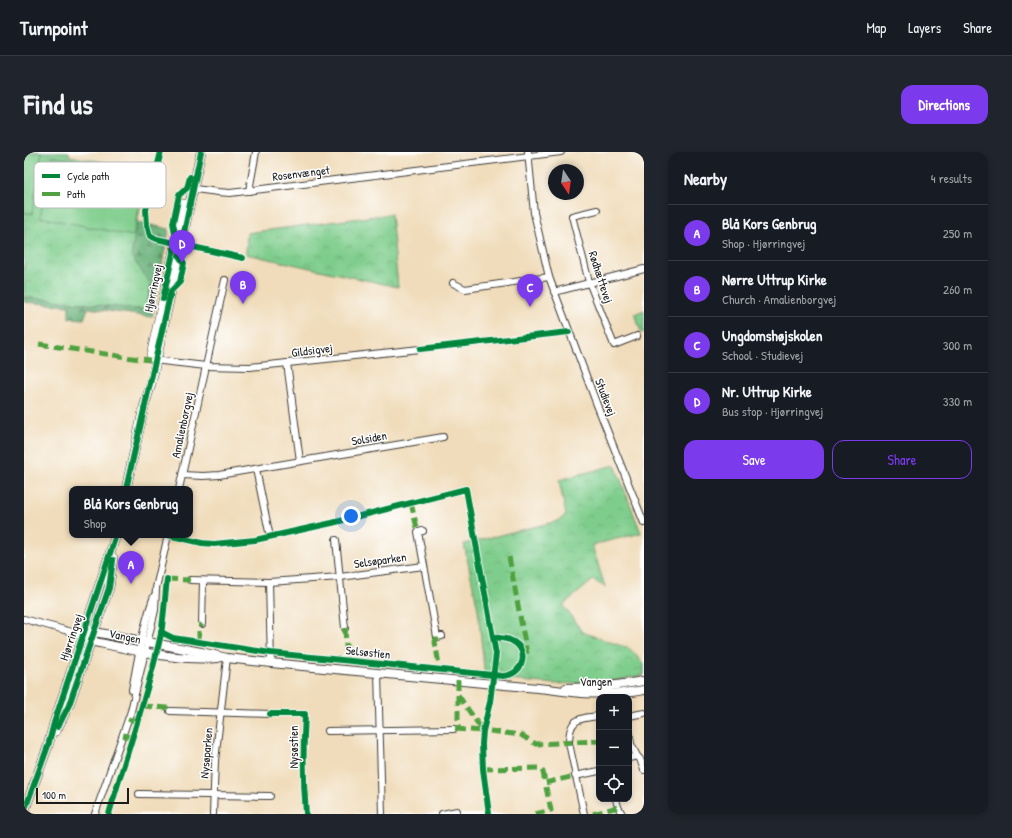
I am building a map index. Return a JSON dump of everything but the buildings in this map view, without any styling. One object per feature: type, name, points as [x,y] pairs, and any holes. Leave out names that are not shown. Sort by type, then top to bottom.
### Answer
[{"type":"main road","name":"Hjørringvej","points":[[127,486],[190,188],[195,152]]},
{"type":"main road","name":"Hjørringvej","points":[[190,188],[201,152]]},
{"type":"main road","name":"Hjørringvej","points":[[24,812],[48,746],[68,706],[86,636],[115,538]]},
{"type":"main road","name":"Hjørringvej","points":[[86,636],[94,631],[109,588],[116,538]]},
{"type":"street","points":[[249,191],[256,152]]},
{"type":"street","name":"Rosenvænget","points":[[190,188],[230,193],[528,154],[561,152]]},
{"type":"street","name":"Studievej","points":[[528,154],[534,213],[549,277],[644,523]]},
{"type":"street","name":"Rødhættevej","points":[[597,210],[572,216],[589,282],[614,345],[637,336]]},
{"type":"street","points":[[554,292],[644,269]]},
{"type":"street","points":[[453,283],[465,289],[549,277]]},
{"type":"street","name":"Amalienborgvej","points":[[180,486],[225,280]]},
{"type":"street","name":"Gildsigvej","points":[[206,366],[250,367],[420,349]]},
{"type":"street","points":[[153,360],[206,366]]},
{"type":"street","points":[[287,364],[300,461]]},
{"type":"street","name":"Solsiden","points":[[182,475],[208,476],[443,437]]},
{"type":"street","points":[[256,468],[269,532]]},
{"type":"street","name":"Selsøparken","points":[[423,531],[418,532],[424,566],[437,637],[442,636]]},
{"type":"street","points":[[95,814],[126,726],[145,642],[149,609],[156,588],[167,538]]},
{"type":"street","name":"Selsøparken","points":[[336,540],[345,628]]},
{"type":"street","name":"Selsøparken","points":[[190,580],[269,582],[340,577],[424,566]]},
{"type":"street","points":[[202,624],[203,581]]},
{"type":"street","points":[[269,582],[271,663]]},
{"type":"street","points":[[24,619],[86,636]]},
{"type":"street","name":"Vangen","points":[[94,631],[227,658],[271,663],[548,689],[578,694],[644,690]]},
{"type":"street","name":"Vangen","points":[[86,636],[142,652],[188,658],[227,658]]},
{"type":"street","name":"Nysøparken","points":[[213,814],[215,761],[227,658]]},
{"type":"street","points":[[378,674],[382,814]]},
{"type":"street","name":"Vangen","points":[[603,693],[644,681]]},
{"type":"street","name":"Nysøparken","points":[[170,711],[270,714]]},
{"type":"street","points":[[632,715],[644,713]]},
{"type":"street","points":[[584,814],[575,776],[569,743],[569,732],[571,726],[576,720],[596,716]]},
{"type":"street","points":[[328,731],[454,729]]},
{"type":"street","points":[[632,746],[640,759],[644,770]]},
{"type":"street","points":[[632,757],[637,756]]},
{"type":"street","points":[[575,776],[596,772]]},
{"type":"street","name":"Nysøparken","points":[[139,794],[270,796]]},
{"type":"street","points":[[617,802],[622,814]]},
{"type":"street","points":[[442,814],[458,811]]},
{"type":"green space","points":[[24,152],[69,152],[69,156],[102,162],[34,162],[34,208],[140,208],[131,256],[151,284],[146,310],[24,297]]},
{"type":"green space","points":[[24,152],[42,152],[40,162],[34,162],[34,202],[32,214],[24,212]]},
{"type":"green space","points":[[52,156],[83,162],[51,162]]},
{"type":"green space","points":[[42,208],[138,208],[133,236],[40,217]]},
{"type":"green space","points":[[391,214],[398,287],[246,254],[247,233]]},
{"type":"green space","points":[[137,222],[169,229],[152,317],[88,308],[84,319],[69,318],[69,306],[24,302],[24,297],[146,310],[151,284],[131,256]]},
{"type":"green space","points":[[644,310],[644,332],[641,333],[635,314]]},
{"type":"green space","points":[[615,465],[641,533],[592,545],[605,587],[593,580],[563,605],[582,632],[630,649],[644,664],[644,675],[608,682],[555,684],[485,678],[478,609],[464,544],[558,521],[566,515],[559,480]]},
{"type":"marked path","points":[[39,344],[150,360]]},
{"type":"marked path","points":[[411,503],[418,532]]},
{"type":"marked path","points":[[509,557],[527,654]]},
{"type":"marked path","points":[[167,579],[190,580]]},
{"type":"marked path","points":[[199,641],[199,627],[202,624]]},
{"type":"marked path","points":[[345,628],[347,661]]},
{"type":"marked path","points":[[437,637],[435,642],[440,670]]},
{"type":"marked path","points":[[458,680],[458,729]]},
{"type":"marked path","points":[[458,695],[483,731]]},
{"type":"marked path","points":[[143,706],[167,708],[170,711]]},
{"type":"marked path","points":[[128,719],[138,722]]},
{"type":"marked path","points":[[455,729],[483,731]]},
{"type":"marked path","points":[[490,731],[521,735],[536,744],[596,741]]},
{"type":"marked path","points":[[123,735],[133,738]]},
{"type":"marked path","points":[[483,769],[540,768],[543,772],[545,783]]},
{"type":"marked path","points":[[535,814],[551,810],[545,783],[575,776]]},
{"type":"marked path","points":[[593,814],[618,807]]},
{"type":"cycle path","points":[[158,162],[161,152]]},
{"type":"cycle path","points":[[127,486],[171,291],[180,282],[184,263],[179,256],[201,152]]},
{"type":"cycle path","points":[[163,299],[176,239],[173,223],[179,195],[187,188],[190,177]]},
{"type":"cycle path","points":[[147,208],[147,225],[150,236],[157,239],[243,258]]},
{"type":"cycle path","points":[[420,349],[569,332]]},
{"type":"cycle path","points":[[181,538],[214,544],[255,540],[332,523],[466,489],[496,654],[490,702],[483,731],[482,744],[483,769],[489,814]]},
{"type":"cycle path","points":[[24,812],[48,746],[54,723],[115,538]]},
{"type":"cycle path","points":[[58,727],[69,705],[109,588],[113,560]]},
{"type":"cycle path","points":[[109,814],[156,657],[162,627],[167,579]]},
{"type":"cycle path","name":"Selsøstien","points":[[161,632],[173,638],[271,653],[503,676],[510,675],[520,667],[523,656],[521,650],[518,645],[510,640],[493,637]]},
{"type":"cycle path","name":"Nysøstien","points":[[270,714],[305,714],[304,789],[306,814]]},
{"type":"place","name":"Nr. Uttrup Kirke","points":[[182,263]]},
{"type":"place","name":"Nørre Uttrup Kirke","points":[[243,304]]},
{"type":"place","name":"Ungdomshøjskolen","points":[[530,307]]},
{"type":"place","name":"Blå Kors Genbrug","points":[[131,584]]}]
